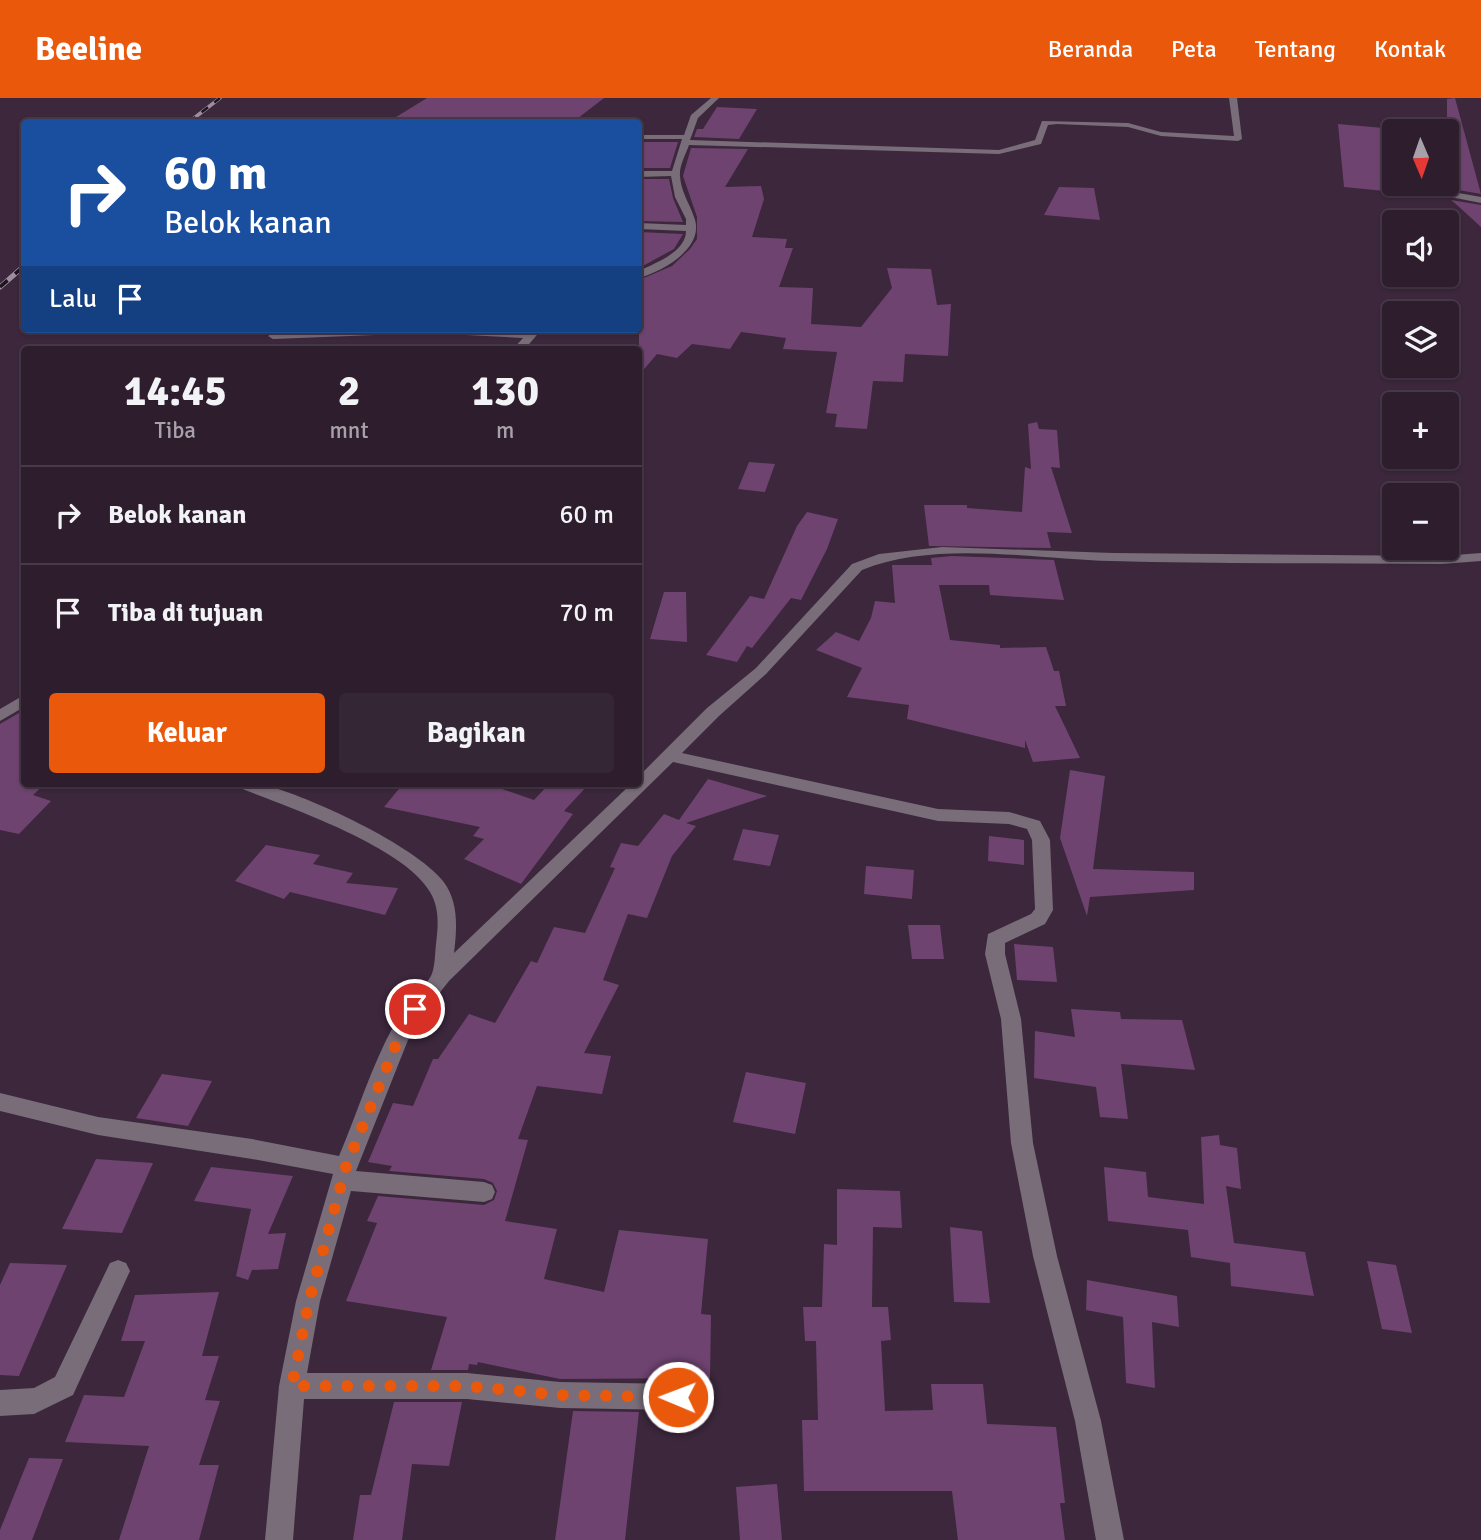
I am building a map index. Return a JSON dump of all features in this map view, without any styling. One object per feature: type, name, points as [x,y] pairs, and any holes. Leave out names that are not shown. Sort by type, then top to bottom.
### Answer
[{"type":"street","points":[[642,273],[685,247],[692,228],[691,219],[677,190],[675,173],[684,153],[684,139],[697,111],[715,98]]},
{"type":"street","points":[[642,137],[999,152],[1038,142],[1045,123],[1057,121],[1128,125],[1161,134],[1238,139],[1233,98]]},
{"type":"street","points":[[642,174],[675,173]]},
{"type":"street","points":[[1456,196],[1481,200]]},
{"type":"street","points":[[642,226],[692,228]]},
{"type":"street","points":[[273,336],[350,333]]},
{"type":"street","points":[[522,346],[534,333]]},
{"type":"street","points":[[642,783],[713,712],[761,670],[857,568],[872,558],[907,552],[1442,560],[1481,557]]},
{"type":"street","points":[[0,716],[21,702]]},
{"type":"street","points":[[670,756],[938,815],[1009,818],[1034,825],[1041,840],[1044,910],[1038,919],[995,940],[995,954],[1011,1019],[1022,1143],[1045,1256],[1088,1421],[1110,1540]]},
{"type":"street","points":[[254,787],[347,823],[407,861],[430,880],[441,892],[447,907],[442,976]]},
{"type":"street","points":[[279,1540],[292,1386],[309,1301],[345,1173],[401,1032],[442,976],[638,787]]},
{"type":"street","points":[[0,1102],[98,1126],[252,1149],[345,1173],[484,1192]]},
{"type":"street","points":[[0,1403],[25,1405],[48,1398],[64,1385],[118,1271]]},
{"type":"street","points":[[292,1386],[467,1386],[560,1395],[678,1397]]},
{"type":"building","points":[[427,98],[604,98],[577,119],[393,119]]},
{"type":"building","points":[[1455,98],[1481,194],[1460,190],[1460,119],[1447,119],[1447,99]]},
{"type":"building","points":[[717,107],[757,109],[739,139],[694,137],[697,129],[703,129]]},
{"type":"building","points":[[1338,124],[1382,128],[1382,191],[1344,187]]},
{"type":"building","points":[[642,142],[678,142],[670,168],[642,168]]},
{"type":"building","points":[[691,148],[748,149],[725,187],[761,186],[764,199],[752,237],[787,239],[785,248],[793,248],[779,287],[813,288],[811,324],[861,327],[892,288],[887,268],[931,269],[937,305],[951,304],[948,356],[905,354],[903,382],[873,381],[867,429],[835,427],[837,414],[826,413],[837,352],[783,349],[786,338],[741,332],[730,349],[692,344],[677,358],[657,354],[642,372],[639,333],[642,333],[642,279],[672,266],[697,239],[697,217],[683,176]]},
{"type":"building","points":[[642,179],[669,179],[683,222],[642,221]]},
{"type":"building","points":[[1059,187],[1094,188],[1100,220],[1044,215]]},
{"type":"building","points":[[1451,200],[1481,205],[1481,227],[1457,205]]},
{"type":"building","points":[[642,232],[683,234],[674,249],[642,266]]},
{"type":"building","points":[[1037,422],[1039,429],[1057,430],[1060,468],[1051,467],[1072,533],[1047,532],[1051,548],[929,546],[924,505],[967,505],[967,508],[1022,512],[1025,467],[1031,469],[1028,424]]},
{"type":"building","points":[[749,462],[775,464],[765,492],[738,489]]},
{"type":"building","points":[[807,512],[838,519],[827,549],[801,600],[791,598],[752,648],[747,646],[737,662],[706,655],[750,596],[764,599],[797,526]]},
{"type":"building","points":[[952,556],[1054,560],[1064,600],[990,595],[989,585],[939,585],[950,640],[1000,645],[1000,648],[1046,647],[1054,671],[1059,671],[1066,706],[1055,706],[1080,758],[1033,762],[1025,740],[1025,748],[907,719],[909,705],[847,697],[862,668],[816,650],[836,632],[859,641],[871,618],[875,601],[895,603],[892,565],[932,565],[931,558]]},
{"type":"building","points":[[664,592],[686,592],[687,642],[650,639]]},
{"type":"building","points":[[21,712],[21,787],[42,787],[33,795],[51,801],[19,834],[0,830],[0,724]]},
{"type":"building","points":[[1070,770],[1105,776],[1093,869],[1194,872],[1194,890],[1090,897],[1087,916],[1060,838]]},
{"type":"building","points":[[708,779],[767,796],[686,823],[696,826],[672,856],[647,918],[628,914],[603,980],[619,985],[584,1053],[611,1056],[602,1094],[537,1086],[518,1139],[528,1140],[505,1221],[557,1229],[544,1279],[604,1292],[619,1230],[708,1239],[701,1314],[711,1315],[710,1378],[560,1379],[478,1362],[477,1365],[469,1364],[468,1370],[431,1370],[447,1317],[346,1301],[377,1223],[367,1221],[378,1196],[484,1205],[494,1200],[497,1191],[493,1183],[484,1179],[389,1171],[392,1166],[368,1162],[393,1103],[413,1106],[433,1059],[438,1059],[469,1014],[495,1023],[531,961],[537,963],[554,927],[585,933],[615,868],[610,867],[621,843],[638,846],[664,814],[679,820]]},
{"type":"building","points":[[401,787],[497,787],[534,800],[546,787],[586,787],[564,811],[573,814],[521,884],[464,859],[484,839],[473,836],[480,827],[384,807]]},
{"type":"building","points":[[743,829],[779,835],[770,866],[733,860]]},
{"type":"building","points":[[989,836],[1024,840],[1024,865],[988,861]]},
{"type":"building","points":[[266,845],[320,855],[313,864],[353,873],[346,883],[398,888],[385,915],[290,892],[284,899],[235,881]]},
{"type":"building","points":[[866,866],[914,870],[912,899],[864,894]]},
{"type":"building","points":[[908,925],[940,925],[944,959],[912,959]]},
{"type":"building","points":[[1014,944],[1053,947],[1057,982],[1017,980]]},
{"type":"building","points":[[1071,1009],[1120,1012],[1121,1019],[1182,1020],[1195,1070],[1121,1064],[1128,1119],[1100,1117],[1096,1087],[1034,1078],[1035,1031],[1075,1037]]},
{"type":"building","points":[[746,1072],[806,1083],[795,1134],[733,1122]]},
{"type":"building","points":[[162,1074],[212,1081],[188,1126],[136,1118]]},
{"type":"building","points":[[1219,1135],[1220,1145],[1237,1148],[1241,1189],[1226,1186],[1234,1243],[1305,1252],[1314,1296],[1231,1286],[1230,1263],[1191,1257],[1188,1230],[1108,1221],[1104,1167],[1146,1172],[1148,1197],[1204,1204],[1201,1137]]},
{"type":"building","points":[[96,1159],[153,1163],[122,1233],[62,1229]]},
{"type":"building","points":[[211,1167],[293,1176],[268,1234],[286,1233],[278,1269],[252,1270],[248,1280],[236,1276],[251,1209],[194,1201]]},
{"type":"building","points":[[837,1189],[900,1191],[902,1228],[873,1227],[872,1307],[888,1307],[891,1340],[881,1341],[885,1411],[933,1410],[931,1384],[983,1384],[987,1424],[1056,1427],[1065,1503],[1060,1503],[1065,1540],[958,1540],[952,1491],[804,1491],[802,1420],[818,1420],[816,1341],[805,1341],[803,1307],[822,1307],[824,1244],[837,1245]]},
{"type":"building","points":[[950,1227],[982,1231],[990,1303],[954,1302]]},
{"type":"building","points":[[1367,1261],[1396,1265],[1412,1333],[1382,1329]]},
{"type":"building","points":[[10,1263],[67,1265],[19,1376],[0,1375],[0,1285]]},
{"type":"building","points":[[1087,1280],[1177,1296],[1179,1327],[1152,1322],[1155,1388],[1126,1383],[1123,1317],[1086,1310]]},
{"type":"building","points":[[219,1292],[202,1356],[219,1356],[205,1400],[220,1401],[199,1465],[219,1465],[199,1540],[119,1540],[149,1446],[65,1442],[84,1395],[124,1397],[145,1341],[121,1341],[135,1295]]},
{"type":"building","points":[[394,1402],[462,1402],[449,1466],[412,1464],[402,1540],[353,1540],[360,1495],[371,1495]]},
{"type":"building","points":[[573,1411],[639,1412],[625,1540],[555,1540]]},
{"type":"building","points":[[29,1458],[63,1459],[32,1540],[0,1540],[0,1530]]},
{"type":"building","points":[[777,1484],[782,1540],[740,1540],[736,1487]]},
{"type":"railway","points":[[193,119],[220,98]]},
{"type":"railway","points":[[0,287],[21,269]]},
{"type":"route","points":[[415,1009],[401,1032],[346,1167],[300,1335],[292,1386],[467,1386],[560,1395],[678,1397]]}]
